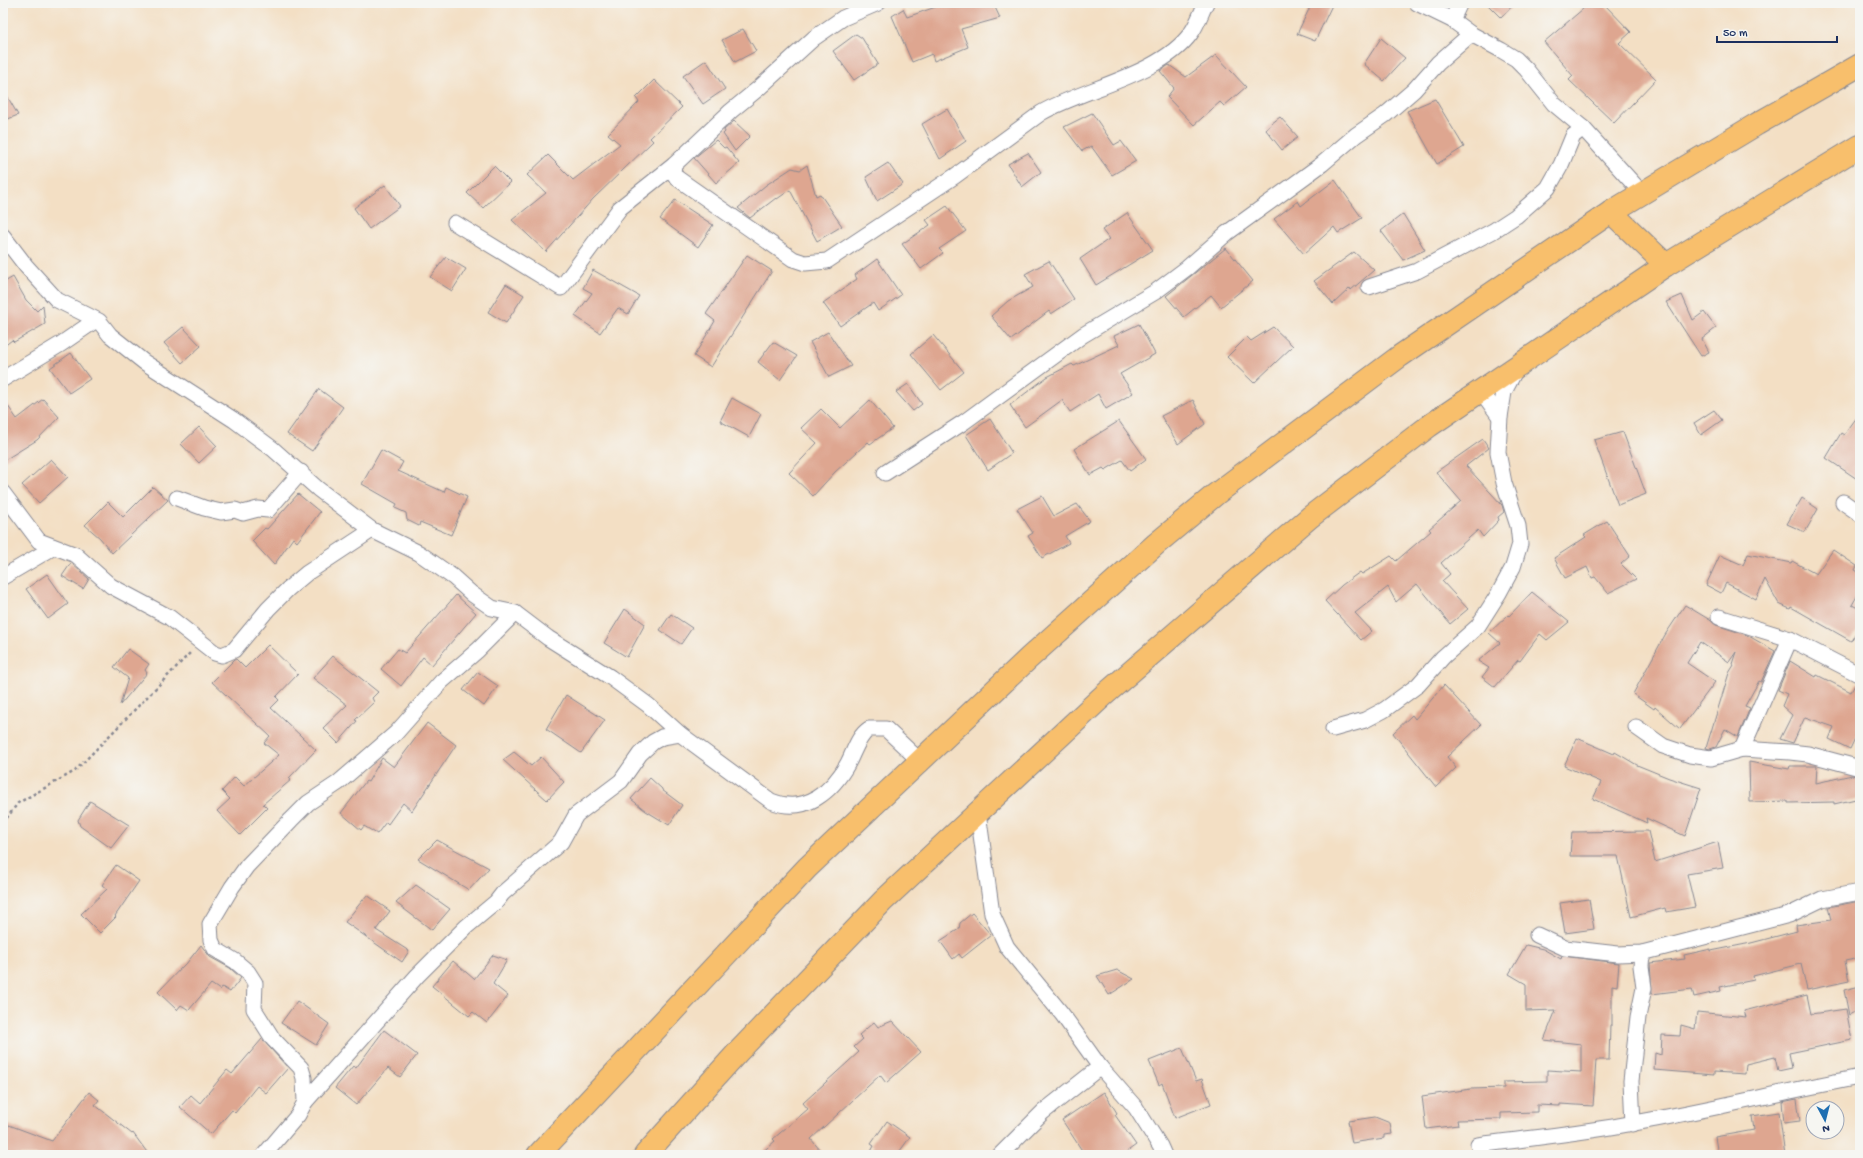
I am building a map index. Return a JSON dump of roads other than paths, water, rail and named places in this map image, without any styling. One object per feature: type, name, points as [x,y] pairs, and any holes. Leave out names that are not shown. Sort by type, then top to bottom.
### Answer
[{"type":"highway","points":[[538,1155],[807,868],[1029,658],[1156,544],[1216,494],[1400,356],[1641,192],[1860,65]]},
{"type":"highway","points":[[645,1155],[737,1053],[883,901],[1103,696],[1310,517],[1429,426],[1517,366],[1666,266],[1860,146]]},
{"type":"highway","points":[[1611,212],[1666,266]]},
{"type":"street","points":[[456,223],[561,288],[620,208],[674,165],[731,111],[760,88],[814,38],[843,18],[878,3]]},
{"type":"street","points":[[674,165],[673,172],[677,178],[793,259],[805,263],[827,261],[956,176],[1040,113],[1056,104],[1138,72],[1164,57],[1192,33],[1206,3]]},
{"type":"street","points":[[1417,3],[1452,20],[1471,34],[1516,59],[1554,104],[1583,128],[1641,192]]},
{"type":"street","points":[[1452,20],[1460,3]]},
{"type":"street","points":[[886,473],[964,422],[1083,335],[1154,292],[1187,268],[1227,233],[1322,164],[1356,136],[1385,115],[1414,90],[1438,63],[1471,34]]},
{"type":"street","points":[[1369,287],[1417,271],[1493,231],[1516,216],[1548,188],[1561,165],[1573,136],[1583,128]]},
{"type":"street","points":[[3,236],[26,266],[57,300],[96,320],[110,335],[144,362],[234,420],[273,449],[301,472],[318,489],[372,530],[419,553],[453,577],[472,594],[492,608],[514,613],[548,638],[610,677],[648,705],[680,734],[771,801],[780,805],[792,807],[811,802],[823,793],[838,778],[847,764],[858,741],[865,731],[869,729],[886,729],[920,760]]},
{"type":"street","points":[[3,379],[61,344],[96,320]]},
{"type":"street","points":[[1333,729],[1364,720],[1384,710],[1418,685],[1443,657],[1478,626],[1499,593],[1513,567],[1520,544],[1518,526],[1504,483],[1498,452],[1500,417],[1504,392],[1517,366]]},
{"type":"street","points":[[1481,391],[1500,417]]},
{"type":"street","points":[[177,498],[204,508],[221,512],[235,510],[243,513],[258,509],[268,510],[301,472]]},
{"type":"street","points":[[3,492],[39,541],[76,555],[111,586],[169,617],[214,653],[222,654],[234,650],[268,609],[307,573],[372,530]]},
{"type":"street","points":[[1843,502],[1860,514]]},
{"type":"street","points":[[3,578],[54,547]]},
{"type":"street","points":[[305,1102],[306,1090],[301,1068],[273,1039],[254,1009],[255,983],[248,972],[215,949],[211,940],[210,924],[232,887],[247,866],[291,820],[308,803],[338,783],[396,733],[441,682],[478,650],[514,613]]},
{"type":"street","points":[[1720,617],[1790,639],[1860,675]]},
{"type":"street","points":[[1742,749],[1790,639]]},
{"type":"street","points":[[1636,727],[1663,746],[1690,755],[1711,758],[1742,749],[1808,754],[1860,768]]},
{"type":"street","points":[[264,1155],[298,1115],[305,1102],[417,976],[466,927],[496,902],[503,893],[561,842],[576,815],[621,781],[640,754],[653,742],[662,737],[680,734]]},
{"type":"street","points":[[978,813],[992,914],[1007,947],[1062,1014],[1100,1067],[1136,1108],[1164,1155]]},
{"type":"street","points":[[1537,935],[1565,948],[1618,954],[1642,952],[1789,915],[1822,899],[1860,892]]},
{"type":"street","points":[[1633,1124],[1631,1081],[1638,1017],[1644,988],[1641,966],[1642,952]]},
{"type":"street","points":[[1000,1155],[1043,1112],[1100,1067]]},
{"type":"street","points":[[1478,1145],[1633,1124],[1730,1105],[1795,1089],[1860,1077]]}]
